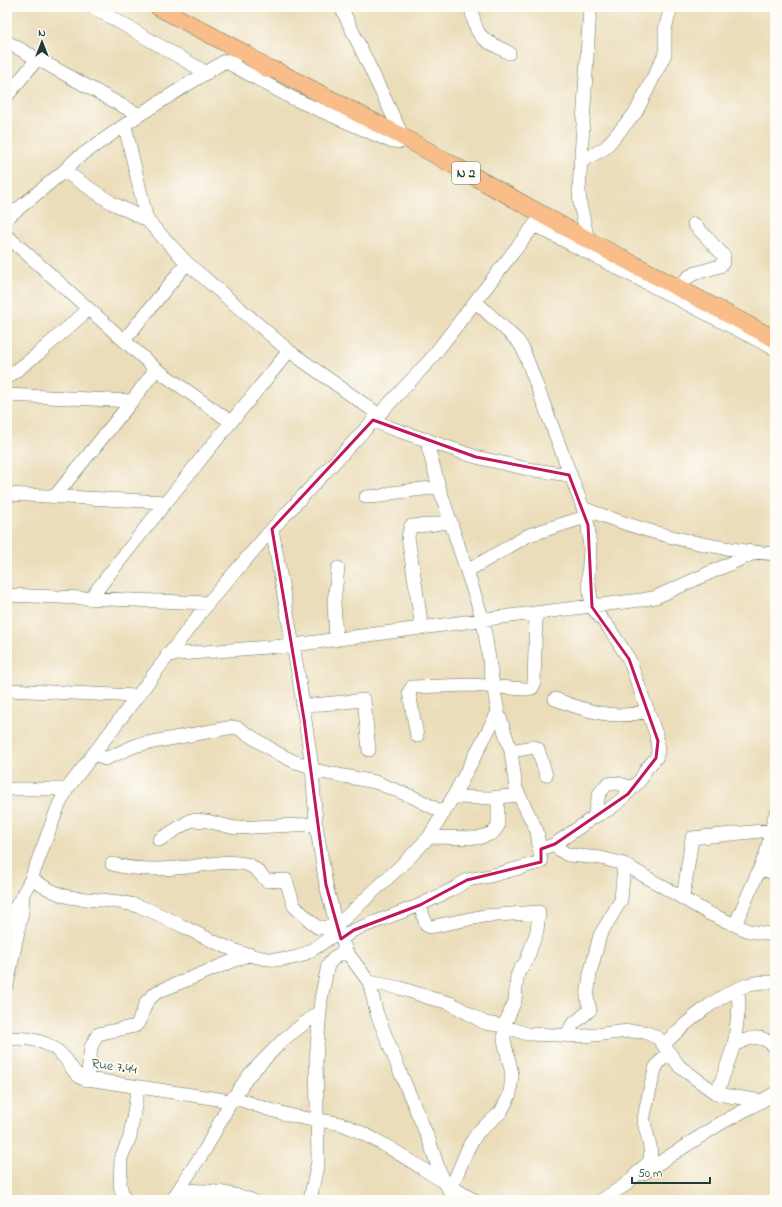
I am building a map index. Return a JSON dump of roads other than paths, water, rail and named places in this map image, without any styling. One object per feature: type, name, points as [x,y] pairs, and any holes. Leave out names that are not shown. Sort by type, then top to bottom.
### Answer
[{"type":"main road","name":"N 2","points":[[158,7],[246,54],[266,68],[277,71],[403,137],[538,220],[588,240],[775,339]]},
{"type":"street","points":[[93,7],[208,73]]},
{"type":"street","points":[[471,7],[477,32],[481,37],[509,53]]},
{"type":"street","points":[[588,240],[580,204],[580,162],[590,7]]},
{"type":"street","points":[[580,162],[605,148],[636,112],[665,54],[665,29],[671,7]]},
{"type":"street","points":[[225,62],[292,98],[388,140],[400,142],[403,137],[344,8]]},
{"type":"street","points":[[7,42],[139,115]]},
{"type":"street","points":[[7,218],[64,171],[76,158],[139,115],[225,62],[246,54]]},
{"type":"street","points":[[7,96],[37,59]]},
{"type":"street","points":[[125,126],[147,220]]},
{"type":"street","points":[[64,171],[112,203],[147,220],[187,263],[289,350],[388,427],[476,457],[528,469],[569,475]]},
{"type":"street","points":[[7,925],[31,879],[58,807],[67,788],[208,603],[272,529],[375,417],[430,360],[538,220],[775,349]]},
{"type":"street","points":[[679,287],[688,277],[720,266],[723,262],[724,256],[694,224]]},
{"type":"street","points":[[7,236],[125,339],[156,369],[231,422]]},
{"type":"street","points":[[125,339],[187,263]]},
{"type":"street","points":[[476,302],[518,341],[523,349],[588,525],[590,548],[588,578],[592,607],[609,628],[629,659],[658,741],[656,758],[633,788],[608,810],[594,817],[555,844],[541,849]]},
{"type":"street","points":[[7,378],[39,353],[89,309]]},
{"type":"street","points":[[90,599],[164,502],[289,350]]},
{"type":"street","points":[[56,495],[156,369]]},
{"type":"street","points":[[7,395],[132,401]]},
{"type":"street","points":[[112,864],[131,869],[148,870],[218,864],[248,865],[260,871],[267,881],[286,880],[294,906],[317,927],[339,932],[354,930],[420,905],[470,879],[490,876],[541,862],[541,849],[534,824],[518,795],[514,779],[511,751],[498,712],[483,620],[439,487],[426,439]]},
{"type":"street","points":[[366,497],[439,487]]},
{"type":"street","points":[[7,494],[56,495],[164,502]]},
{"type":"street","points":[[467,571],[528,535],[584,512],[654,532],[756,552],[775,554]]},
{"type":"street","points":[[422,628],[408,537],[409,530],[411,526],[451,521]]},
{"type":"street","points":[[272,529],[294,645],[312,769],[316,824],[326,885],[346,951],[369,982],[377,1014],[449,1184],[454,1200]]},
{"type":"street","points":[[168,655],[294,645],[592,607],[656,597],[756,552]]},
{"type":"street","points":[[336,640],[334,602],[338,568]]},
{"type":"street","points":[[7,595],[208,603]]},
{"type":"street","points":[[417,736],[409,692],[412,687],[438,685],[493,685],[525,689],[532,688],[534,684],[536,613]]},
{"type":"street","points":[[7,690],[137,696]]},
{"type":"street","points":[[555,699],[578,709],[591,712],[631,715],[648,710]]},
{"type":"street","points":[[302,706],[364,700],[369,750]]},
{"type":"street","points":[[31,879],[48,889],[68,897],[123,903],[141,907],[210,940],[250,954],[274,959],[296,957],[339,932],[345,918],[408,859],[429,837],[444,814],[498,712]]},
{"type":"street","points":[[94,753],[105,759],[137,745],[233,727],[238,728],[293,761],[312,769],[375,782],[413,797],[444,814]]},
{"type":"street","points":[[511,751],[534,747],[538,749],[546,775]]},
{"type":"street","points":[[594,817],[599,794],[607,784],[618,783],[633,788]]},
{"type":"street","points":[[7,789],[67,788]]},
{"type":"street","points":[[453,797],[475,798],[518,795]]},
{"type":"street","points":[[429,837],[472,838],[493,834],[498,826],[498,797]]},
{"type":"street","points":[[735,925],[760,869],[775,815]]},
{"type":"street","points":[[159,840],[191,820],[207,821],[235,828],[316,824]]},
{"type":"street","points":[[683,898],[692,838],[772,830]]},
{"type":"street","points":[[555,844],[560,850],[568,855],[601,858],[624,864],[708,913],[756,934],[775,935]]},
{"type":"street","points":[[567,1035],[572,1025],[590,1010],[587,998],[590,974],[600,935],[621,900],[624,864]]},
{"type":"street","points":[[760,869],[775,873]]},
{"type":"street","points":[[7,985],[22,912],[23,894]]},
{"type":"street","points":[[420,905],[426,925],[430,927],[484,916],[539,912],[537,931],[526,962],[520,969],[517,976],[515,1001],[504,1026],[504,1040],[512,1074],[510,1094],[501,1112],[478,1132],[449,1184]]},
{"type":"street","points":[[310,1200],[318,1161],[316,1060],[319,1012],[328,965],[336,956],[346,951]]},
{"type":"street","points":[[87,1080],[91,1047],[98,1034],[136,1026],[147,1001],[157,992],[250,954]]},
{"type":"street","points":[[369,982],[396,987],[450,1003],[485,1023],[504,1026],[532,1035],[602,1036],[621,1031],[637,1031],[652,1034],[666,1048],[680,1067],[718,1094],[762,1101]]},
{"type":"street","points":[[626,1185],[650,1161],[651,1148],[644,1122],[644,1114],[656,1068],[666,1048],[703,1011],[738,990],[752,984],[775,982]]},
{"type":"street","points":[[718,1094],[734,1045],[739,1006],[738,990]]},
{"type":"street","points":[[175,1196],[206,1148],[232,1099],[250,1075],[284,1039],[319,1012]]},
{"type":"street","points":[[734,1045],[749,1038],[755,1037],[766,1040],[775,1047]]},
{"type":"street","name":"Rue 7.44","points":[[7,1039],[22,1038],[47,1044],[64,1056],[77,1076],[87,1080],[232,1099],[279,1113],[339,1123],[364,1134],[474,1200]]},
{"type":"street","points":[[124,1200],[120,1185],[121,1158],[129,1140],[138,1087]]},
{"type":"street","points":[[602,1200],[721,1123],[775,1093]]},
{"type":"street","points":[[175,1196],[199,1190],[221,1191],[252,1200]]}]
